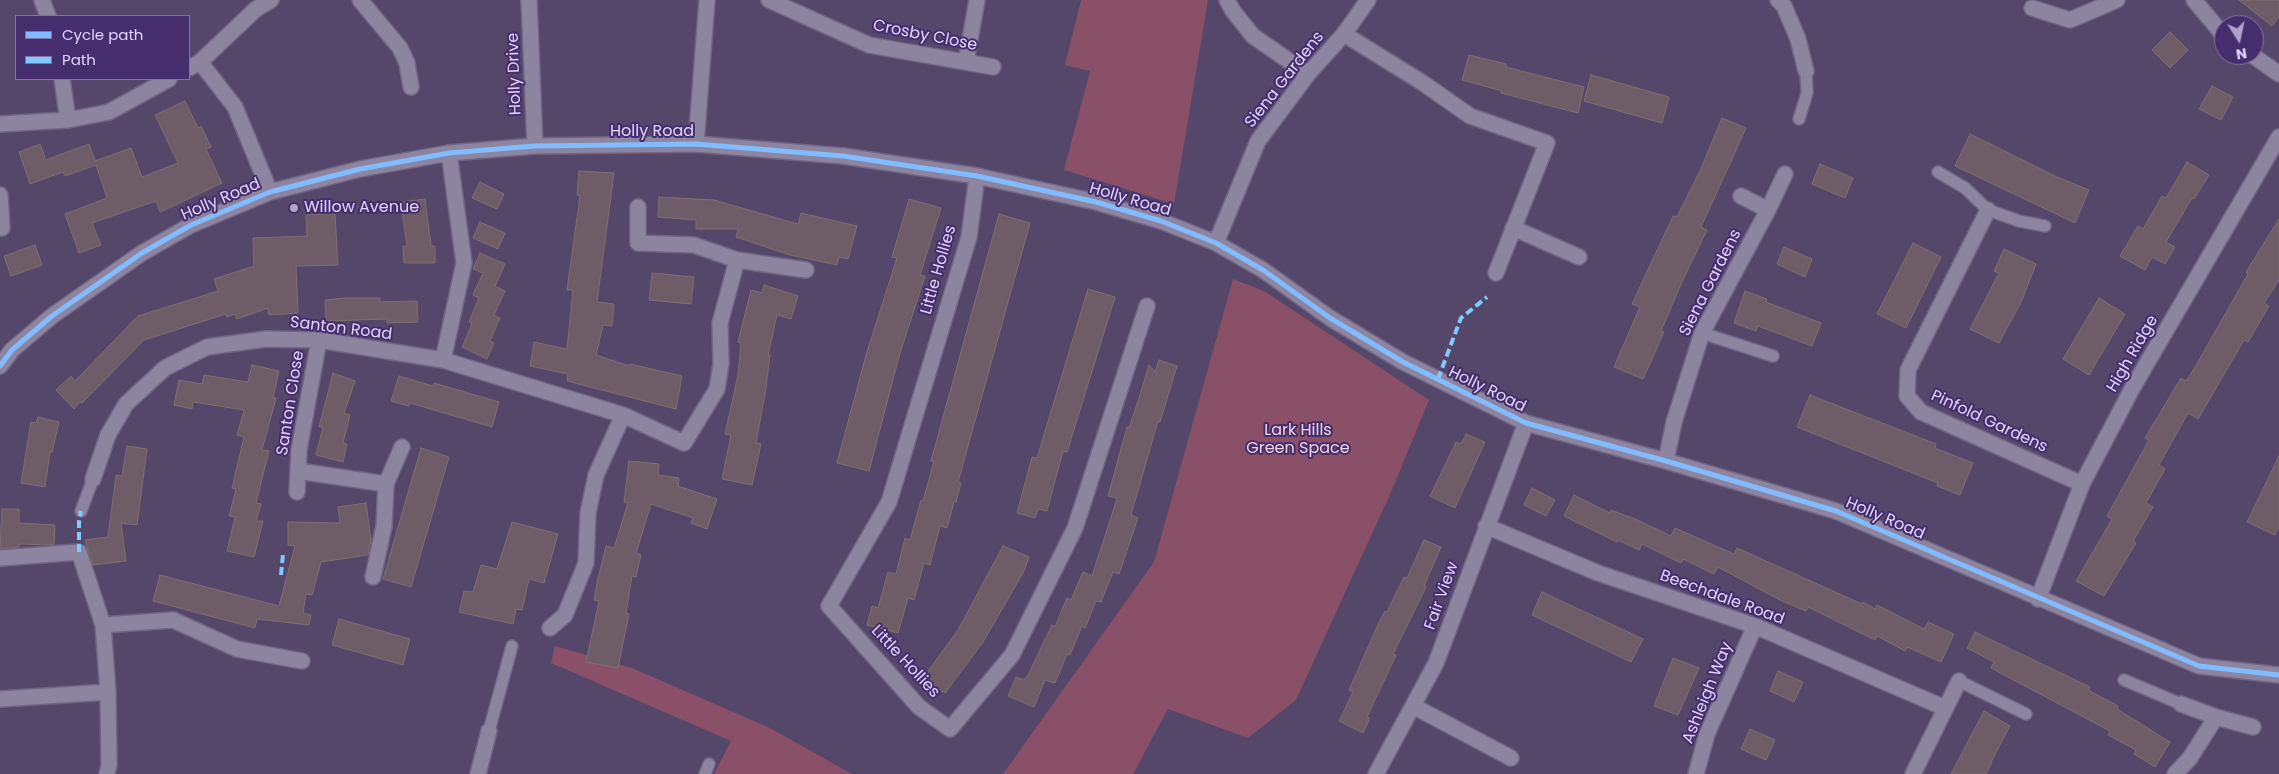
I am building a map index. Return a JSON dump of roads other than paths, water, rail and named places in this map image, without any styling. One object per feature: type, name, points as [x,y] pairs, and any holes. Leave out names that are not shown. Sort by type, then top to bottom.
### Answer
[{"type":"street","points":[[42,0],[48,15]]},
{"type":"street","points":[[270,192],[236,108],[194,65],[256,9],[271,0]]},
{"type":"street","points":[[361,0],[400,48],[407,63],[411,87]]},
{"type":"street","name":"Holly Drive","points":[[529,0],[535,146]]},
{"type":"street","points":[[696,144],[707,0]]},
{"type":"street","name":"Crosby Close","points":[[769,0],[868,45],[993,67]]},
{"type":"street","points":[[966,62],[977,0]]},
{"type":"street","points":[[1227,0],[1233,11],[1253,36],[1308,74]]},
{"type":"street","name":"Siena Gardens","points":[[1216,243],[1258,141],[1308,74],[1344,34],[1368,0]]},
{"type":"street","points":[[1778,0],[1784,6],[1798,39],[1806,70]]},
{"type":"street","points":[[2032,8],[2070,20],[2117,0]]},
{"type":"street","points":[[2194,0],[2214,24]]},
{"type":"street","points":[[1344,34],[1470,116],[1547,143],[1496,273]]},
{"type":"street","points":[[2264,63],[2279,74]]},
{"type":"street","points":[[62,80],[68,120]]},
{"type":"street","points":[[0,124],[68,120],[109,112],[167,80]]},
{"type":"street","name":"High Ridge","points":[[2038,599],[2082,484],[2133,387],[2279,137]]},
{"type":"street","name":"Holly Road","points":[[0,366],[12,350],[52,316],[142,253],[191,225],[270,192],[360,169],[449,152],[535,146],[696,144],[843,156],[977,176],[1096,202],[1161,221],[1216,243],[1263,270],[1330,318],[1403,362],[1526,423],[1666,461],[1836,511],[2038,599],[2199,666],[2279,675]]},
{"type":"street","points":[[443,360],[464,263],[449,152]]},
{"type":"street","name":"Siena Gardens","points":[[1666,461],[1674,422],[1702,333],[1768,210],[1785,174]]},
{"type":"street","name":"Little Hollies","points":[[977,176],[968,237],[889,502],[829,606],[919,706],[950,729],[1012,655],[1075,528],[1147,306]]},
{"type":"street","points":[[0,195],[2,228]]},
{"type":"street","points":[[1741,196],[1768,210]]},
{"type":"street","points":[[638,207],[638,243],[694,245],[738,260],[806,270]]},
{"type":"street","name":"Pinfold Gardens","points":[[1988,210],[1908,370],[1907,396],[1921,412],[2082,484]]},
{"type":"street","points":[[1513,228],[1579,257]]},
{"type":"street","name":"Santon Road","points":[[93,479],[108,435],[126,404],[165,368],[207,347],[266,339],[319,340],[443,360],[623,416],[684,444],[717,389],[722,364],[720,323],[738,260]]},
{"type":"street","name":"Santon Close","points":[[298,492],[299,450],[319,340]]},
{"type":"street","points":[[550,628],[565,615],[586,563],[588,513],[596,474],[623,416]]},
{"type":"street","name":"Fair View","points":[[1376,774],[1436,663],[1526,423]]},
{"type":"street","points":[[373,577],[384,526],[386,484],[402,447]]},
{"type":"street","name":"Santon Close","points":[[298,471],[386,484]]},
{"type":"street","name":"Beechdale Road","points":[[1486,526],[1598,572],[1755,626],[1945,708]]},
{"type":"street","points":[[1,558],[79,552],[103,625],[108,692],[110,765],[107,774]]},
{"type":"street","points":[[103,625],[173,620],[237,649],[302,661]]},
{"type":"street","name":"Ashleigh Way","points":[[1696,774],[1707,734],[1755,626]]},
{"type":"street","points":[[1913,774],[1959,681]]},
{"type":"street","points":[[0,699],[108,692]]},
{"type":"street","points":[[2181,704],[2216,717],[2253,727]]},
{"type":"street","points":[[1413,706],[1512,758]]},
{"type":"street","points":[[2175,774],[2190,758],[2216,717]]},
{"type":"street","points":[[478,774],[489,732]]},
{"type":"lane","points":[[1799,119],[1807,93],[1806,70]]},
{"type":"lane","points":[[1938,172],[1965,188],[1988,210],[2019,221],[2045,226]]},
{"type":"lane","points":[[1702,333],[1773,356]]},
{"type":"lane","points":[[81,511],[93,479]]},
{"type":"lane","points":[[489,732],[512,646]]},
{"type":"lane","points":[[2124,680],[2181,704]]},
{"type":"lane","points":[[1959,681],[2026,714]]},
{"type":"place","name":"Willow Avenue","points":[[294,208]]},
{"type":"park label","name":"Lark Hills Green Space","points":[[1298,440]]}]
